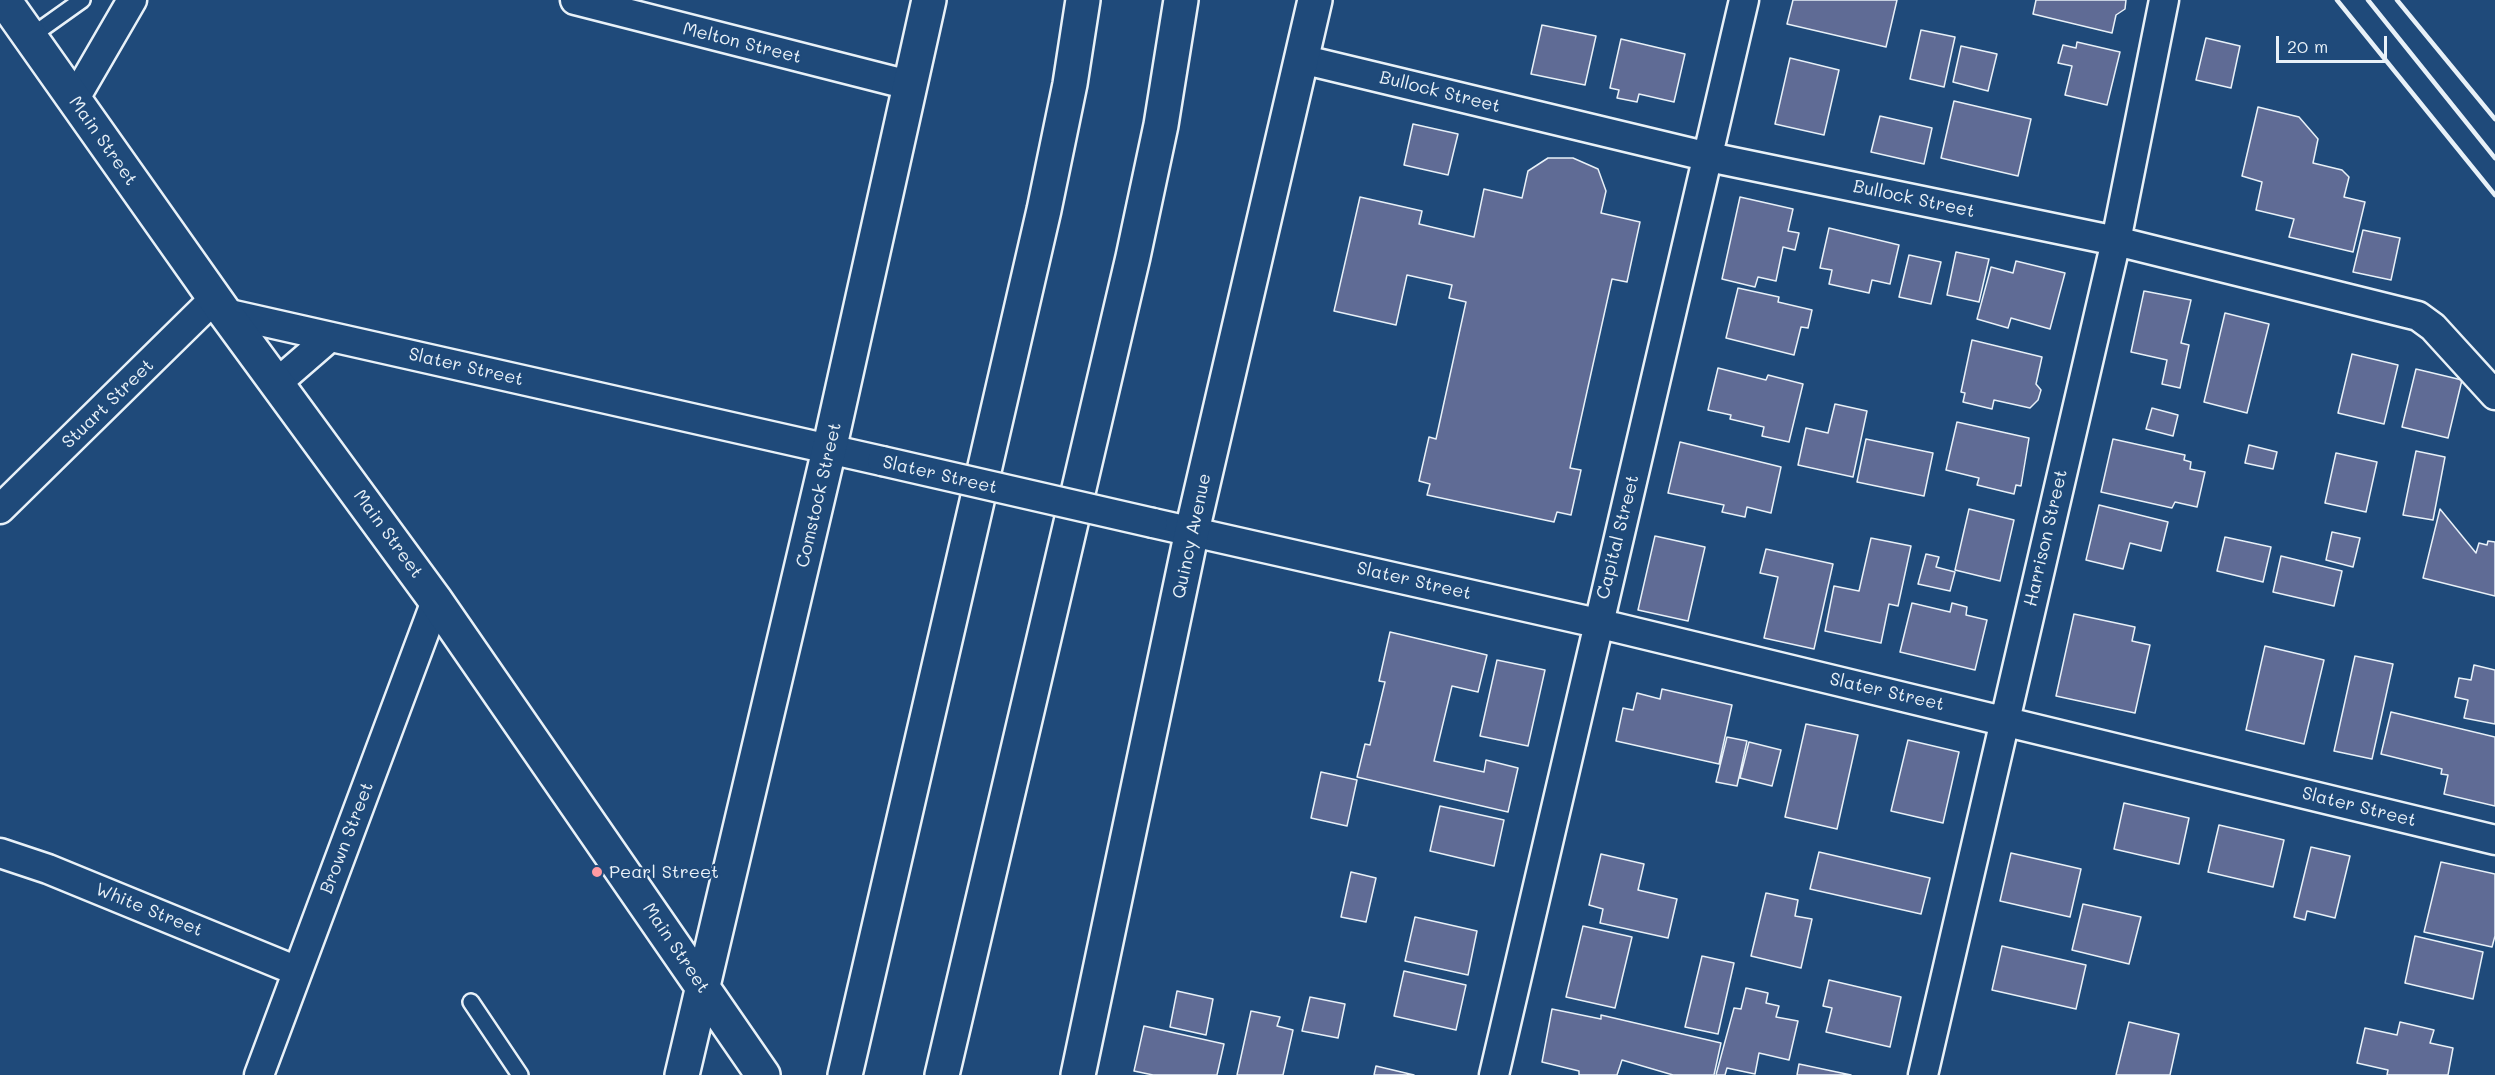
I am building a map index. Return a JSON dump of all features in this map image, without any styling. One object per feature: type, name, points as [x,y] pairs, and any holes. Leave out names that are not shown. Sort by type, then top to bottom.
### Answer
[{"type":"main road","name":"Main Street","points":[[4,0],[220,306],[436,601],[763,1075]]},
{"type":"main road","name":"Comstock Street","points":[[704,990],[829,450],[928,0]]},
{"type":"main road","points":[[845,1075],[1044,210],[1070,84],[1083,0]]},
{"type":"main road","points":[[942,1075],[1133,257],[1161,124],[1181,0]]},
{"type":"main road","name":"Quincy Avenue","points":[[1078,1075],[1192,531],[1315,0]]},
{"type":"main road","points":[[822,1075],[907,805]]},
{"type":"main road","points":[[682,1075],[704,990]]},
{"type":"street","points":[[74,100],[132,0]]},
{"type":"street","name":"Melton Street","points":[[574,0],[909,85]]},
{"type":"street","name":"Capital Street","points":[[1494,1075],[1597,623],[1709,157],[1744,0]]},
{"type":"street","name":"Harrison Street","points":[[1923,1075],[2116,241],[2164,0]]},
{"type":"street","name":"Bullock Street","points":[[1301,59],[1709,157],[2116,241],[2418,316],[2433,327],[2495,395]]},
{"type":"street","name":"Slater Street","points":[[220,306],[330,337],[1597,623],[2495,840]]},
{"type":"street","name":"Stuart Street","points":[[0,509],[220,306]]},
{"type":"street","points":[[277,383],[330,337]]},
{"type":"street","name":"Brown Street","points":[[259,1075],[436,601]]},
{"type":"street","name":"White Street","points":[[0,853],[48,869],[297,971]]},
{"type":"lane","points":[[30,37],[82,0]]},
{"type":"lane","points":[[471,1002],[520,1075]]},
{"type":"building","points":[[1793,0],[1897,0],[1886,47],[1787,24]]},
{"type":"building","points":[[2036,0],[2126,0],[2125,9],[2116,15],[2112,33],[2033,14]]},
{"type":"building","points":[[1542,25],[1596,36],[1585,85],[1531,74]]},
{"type":"building","points":[[1921,30],[1955,37],[1944,87],[1910,79]]},
{"type":"building","points":[[2206,38],[2240,46],[2231,88],[2196,80]]},
{"type":"building","points":[[1621,39],[1685,54],[1674,102],[1639,94],[1637,102],[1617,98],[1619,90],[1610,88]]},
{"type":"building","points":[[2077,42],[2120,52],[2107,105],[2065,95],[2072,66],[2058,63],[2063,45],[2076,48]]},
{"type":"building","points":[[1961,46],[1997,54],[1988,91],[1953,82]]},
{"type":"building","points":[[1790,58],[1839,70],[1824,135],[1775,124]]},
{"type":"building","points":[[1954,101],[2031,119],[2018,176],[1941,158]]},
{"type":"building","points":[[2258,107],[2299,117],[2318,139],[2313,163],[2342,170],[2349,177],[2344,197],[2365,202],[2353,252],[2289,237],[2294,219],[2256,210],[2262,182],[2242,176]]},
{"type":"building","points":[[1880,116],[1932,128],[1924,164],[1871,152]]},
{"type":"building","points":[[1413,124],[1458,134],[1448,175],[1404,165]]},
{"type":"building","points":[[1548,158],[1573,158],[1598,169],[1606,191],[1601,213],[1640,222],[1627,282],[1612,279],[1570,468],[1581,470],[1571,515],[1557,512],[1554,522],[1427,495],[1430,484],[1419,481],[1429,437],[1436,439],[1466,302],[1449,298],[1452,285],[1407,275],[1396,325],[1334,311],[1360,197],[1422,211],[1419,224],[1474,237],[1484,189],[1522,198],[1528,171]]},
{"type":"building","points":[[1740,197],[1793,209],[1788,231],[1799,233],[1795,250],[1783,247],[1776,281],[1758,277],[1755,287],[1722,279]]},
{"type":"building","points":[[1829,228],[1899,245],[1890,284],[1872,280],[1869,293],[1829,284],[1832,270],[1820,268]]},
{"type":"building","points":[[2363,230],[2400,238],[2391,280],[2353,272]]},
{"type":"building","points":[[1956,252],[1989,259],[1979,302],[1947,295]]},
{"type":"building","points":[[1909,255],[1941,262],[1931,304],[1899,297]]},
{"type":"building","points":[[2016,261],[2065,273],[2050,329],[2011,318],[2008,328],[1977,319],[1991,267],[2013,273]]},
{"type":"building","points":[[1738,288],[1779,297],[1778,302],[1812,310],[1808,328],[1801,327],[1794,355],[1726,338]]},
{"type":"building","points":[[2144,291],[2191,300],[2181,343],[2189,345],[2180,388],[2162,384],[2167,360],[2131,352]]},
{"type":"building","points":[[2225,313],[2269,324],[2247,413],[2204,402]]},
{"type":"building","points":[[1972,340],[2042,357],[2036,384],[2041,390],[2038,400],[2030,408],[1994,400],[1992,409],[1963,402],[1965,393],[1961,392]]},
{"type":"building","points":[[2352,354],[2398,365],[2384,424],[2338,413]]},
{"type":"building","points":[[1718,368],[1766,380],[1768,375],[1803,384],[1789,442],[1762,436],[1764,427],[1730,419],[1731,415],[1708,410]]},
{"type":"building","points":[[2416,369],[2462,380],[2448,438],[2402,427]]},
{"type":"building","points":[[1835,404],[1867,411],[1853,477],[1798,465],[1806,428],[1828,433]]},
{"type":"building","points":[[2152,408],[2178,415],[2173,436],[2146,429]]},
{"type":"building","points":[[1957,422],[2029,438],[2021,486],[2016,485],[2014,494],[1977,485],[1979,478],[1946,470]]},
{"type":"building","points":[[1866,439],[1933,453],[1924,496],[1857,482]]},
{"type":"building","points":[[2113,439],[2185,455],[2184,460],[2191,462],[2190,469],[2205,472],[2197,507],[2175,502],[2172,508],[2101,492]]},
{"type":"building","points":[[1680,442],[1781,467],[1771,513],[1747,507],[1745,517],[1722,512],[1724,505],[1668,493]]},
{"type":"building","points":[[2249,445],[2277,452],[2273,469],[2245,463]]},
{"type":"building","points":[[2416,451],[2445,457],[2433,520],[2403,515]]},
{"type":"building","points":[[2336,453],[2377,462],[2366,512],[2325,503]]},
{"type":"building","points":[[2099,505],[2168,522],[2161,551],[2130,543],[2123,569],[2086,560]]},
{"type":"building","points":[[1969,509],[2014,520],[2000,581],[1955,570]]},
{"type":"building","points":[[2440,509],[2476,553],[2479,543],[2487,545],[2488,541],[2495,542],[2495,596],[2423,578]]},
{"type":"building","points":[[2332,532],[2360,538],[2353,567],[2326,560]]},
{"type":"building","points":[[1655,536],[1705,547],[1688,621],[1638,610]]},
{"type":"building","points":[[2225,537],[2271,547],[2263,582],[2217,571]]},
{"type":"building","points":[[1871,538],[1911,546],[1898,606],[1889,604],[1881,643],[1825,631],[1834,586],[1859,591]]},
{"type":"building","points":[[1766,549],[1833,564],[1814,649],[1764,638],[1778,577],[1760,573]]},
{"type":"building","points":[[1926,554],[1939,557],[1936,567],[1955,572],[1950,591],[1918,584]]},
{"type":"building","points":[[2281,556],[2342,571],[2334,606],[2273,592]]},
{"type":"building","points":[[1912,603],[1950,612],[1952,603],[1967,607],[1966,615],[1987,620],[1975,670],[1900,652]]},
{"type":"building","points":[[2074,614],[2135,627],[2132,641],[2150,645],[2135,713],[2056,696]]},
{"type":"building","points":[[1390,632],[1487,655],[1478,692],[1452,686],[1434,761],[1484,772],[1486,760],[1518,768],[1508,812],[1357,777],[1365,744],[1370,745],[1385,682],[1379,681]]},
{"type":"building","points":[[2265,646],[2324,660],[2304,744],[2246,730]]},
{"type":"building","points":[[2355,656],[2393,664],[2372,759],[2334,751]]},
{"type":"building","points":[[1497,660],[1545,670],[1528,746],[1480,736]]},
{"type":"building","points":[[2474,665],[2495,670],[2495,724],[2464,718],[2468,700],[2455,697],[2459,678],[2471,680]]},
{"type":"building","points":[[1662,689],[1732,705],[1719,764],[1616,741],[1623,708],[1633,710],[1637,693],[1660,699]]},
{"type":"building","points":[[2391,712],[2495,737],[2495,806],[2444,794],[2448,775],[2441,774],[2442,769],[2381,754]]},
{"type":"building","points":[[1806,724],[1858,735],[1837,829],[1785,817]]},
{"type":"building","points":[[1727,737],[1747,741],[1737,786],[1716,782]]},
{"type":"building","points":[[1908,740],[1959,752],[1943,823],[1891,811]]},
{"type":"building","points":[[1749,742],[1781,750],[1772,786],[1740,778]]},
{"type":"building","points":[[1321,772],[1357,780],[1347,826],[1311,818]]},
{"type":"building","points":[[2124,803],[2189,818],[2179,864],[2114,849]]},
{"type":"building","points":[[1440,806],[1504,820],[1494,866],[1430,851]]},
{"type":"building","points":[[2219,825],[2284,840],[2273,887],[2208,872]]},
{"type":"building","points":[[2311,847],[2350,856],[2335,918],[2307,911],[2305,920],[2294,917]]},
{"type":"building","points":[[1819,852],[1930,878],[1921,914],[1810,889]]},
{"type":"building","points":[[2011,853],[2081,869],[2070,917],[2000,901]]},
{"type":"building","points":[[1601,854],[1644,864],[1638,890],[1677,899],[1668,938],[1600,923],[1603,909],[1589,905]]},
{"type":"building","points":[[2441,862],[2495,874],[2495,936],[2492,947],[2424,932]]},
{"type":"building","points":[[1351,872],[1376,878],[1366,922],[1341,917]]},
{"type":"building","points":[[1766,893],[1798,900],[1795,916],[1812,919],[1801,968],[1751,956]]},
{"type":"building","points":[[2083,904],[2141,917],[2129,964],[2072,950]]},
{"type":"building","points":[[1415,917],[1477,931],[1468,975],[1405,961]]},
{"type":"building","points":[[1583,926],[1632,937],[1615,1008],[1566,997]]},
{"type":"building","points":[[2415,936],[2483,952],[2473,999],[2405,983]]},
{"type":"building","points":[[2002,946],[2086,965],[2076,1009],[1992,990]]},
{"type":"building","points":[[1702,956],[1734,963],[1718,1034],[1685,1027]]},
{"type":"building","points":[[1404,971],[1466,985],[1456,1030],[1394,1016]]},
{"type":"building","points":[[1829,980],[1901,997],[1890,1047],[1826,1032],[1832,1008],[1823,1006]]},
{"type":"building","points":[[1746,988],[1768,993],[1766,1003],[1779,1006],[1776,1017],[1798,1021],[1789,1060],[1759,1053],[1755,1074],[1727,1068],[1725,1075],[1716,1075],[1734,1008],[1741,1009]]},
{"type":"building","points":[[1177,991],[1213,999],[1206,1035],[1170,1027]]},
{"type":"building","points":[[1310,997],[1345,1004],[1338,1038],[1302,1031]]},
{"type":"building","points":[[1552,1009],[1601,1019],[1601,1015],[1721,1043],[1714,1075],[1673,1075],[1622,1060],[1617,1075],[1579,1075],[1579,1071],[1542,1062]]},
{"type":"building","points":[[1251,1011],[1280,1017],[1277,1026],[1293,1030],[1283,1075],[1237,1075]]},
{"type":"building","points":[[2129,1022],[2179,1034],[2170,1075],[2116,1075]]},
{"type":"building","points":[[2400,1022],[2434,1030],[2430,1043],[2453,1048],[2448,1075],[2387,1075],[2388,1070],[2357,1063],[2365,1028],[2397,1035]]},
{"type":"building","points":[[1144,1026],[1224,1044],[1217,1075],[1153,1075],[1134,1071]]},
{"type":"building","points":[[1799,1064],[1851,1075],[1797,1075]]},
{"type":"building","points":[[1376,1066],[1414,1075],[1374,1075]]},
{"type":"railway","points":[[2337,0],[2495,195]]},
{"type":"railway","points":[[2368,0],[2495,158]]},
{"type":"railway","points":[[2397,0],[2495,119]]},
{"type":"place","name":"Pearl Street","points":[[597,872]]}]
